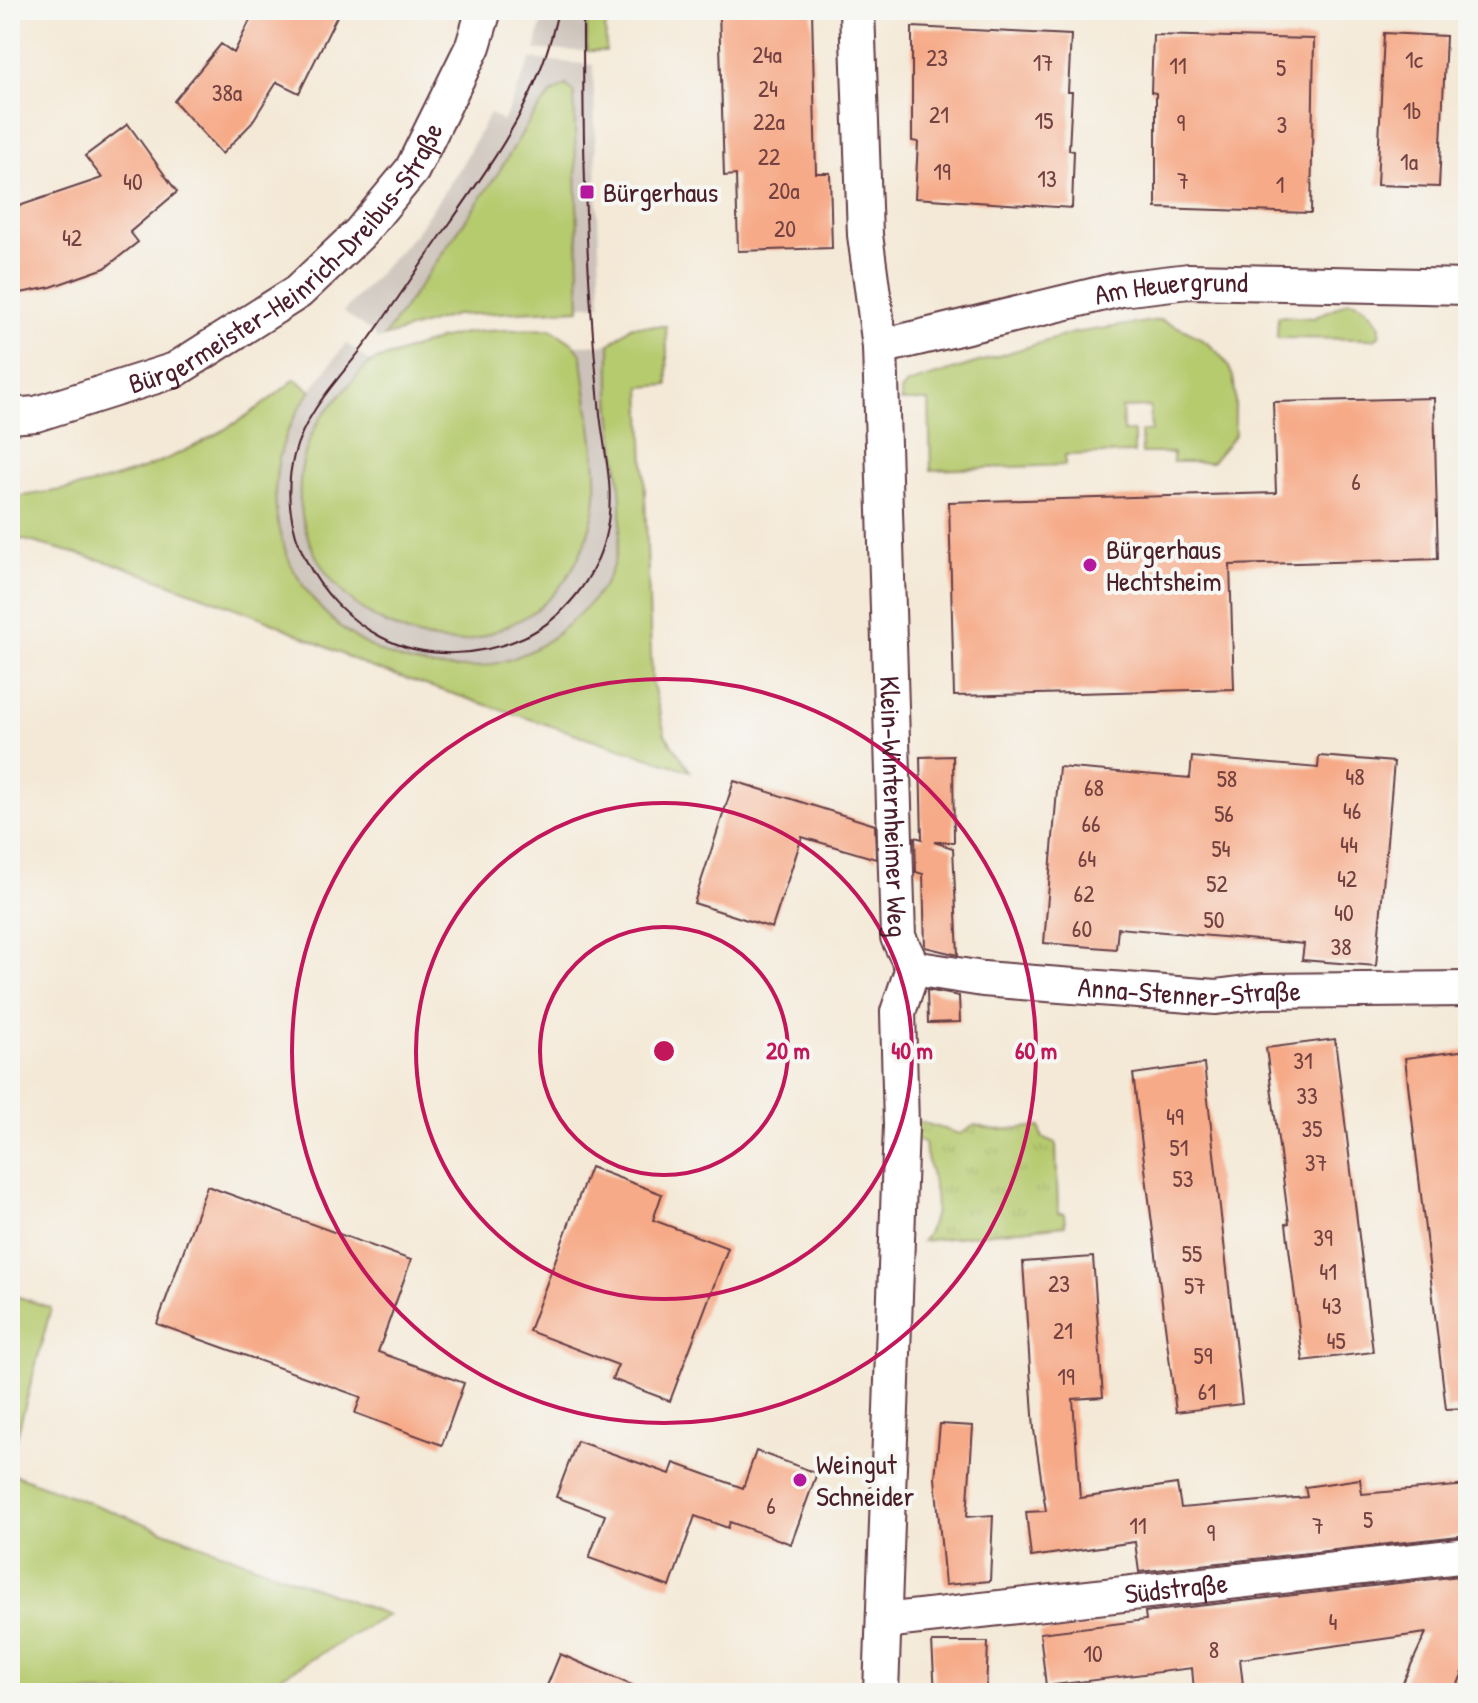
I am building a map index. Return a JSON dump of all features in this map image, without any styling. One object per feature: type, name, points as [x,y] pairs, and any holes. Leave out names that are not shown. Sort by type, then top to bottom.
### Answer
[{"type":"street","name":"Bürgermeister-Heinrich-Dreibus-Straße","points":[[10,416],[36,414],[175,370],[298,292],[360,233],[412,170],[473,46],[484,10]]},
{"type":"street","name":"Klein-Winternheimer Weg","points":[[857,10],[865,235],[880,347],[898,937],[913,968],[898,1012],[901,1126],[881,1693]]},
{"type":"street","name":"Am Heuergrund","points":[[880,347],[1121,289],[1189,281],[1468,287]]},
{"type":"street","name":"Anna-Stenner-Straße","points":[[913,968],[983,979],[1216,997],[1262,991],[1468,989]]},
{"type":"street","name":"Südstraße","points":[[884,1621],[1468,1555]]},
{"type":"shaded area","points":[[544,10],[587,10],[587,51],[535,50]]},
{"type":"shaded area","points":[[531,59],[593,65],[601,304],[455,315],[377,340],[373,333],[343,312],[415,234],[460,168],[490,113],[503,122]]},
{"type":"shaded area","points":[[551,329],[576,345],[610,344],[611,408],[624,522],[612,570],[599,593],[555,636],[520,656],[485,667],[434,667],[408,663],[362,644],[325,616],[308,595],[282,541],[276,510],[276,475],[282,443],[300,405],[346,343],[370,362],[465,333]]},
{"type":"green space","points":[[587,10],[605,10],[606,51],[587,51]]},
{"type":"green space","points":[[566,85],[574,93],[580,309],[455,315],[384,337],[497,175],[530,120],[552,93]]},
{"type":"green space","points":[[1349,301],[1364,306],[1371,313],[1380,326],[1379,336],[1373,339],[1277,338],[1278,316],[1314,318]]},
{"type":"green space","points":[[1160,320],[1203,340],[1221,356],[1233,377],[1235,435],[1212,462],[1173,462],[1173,453],[1142,453],[1141,432],[1151,431],[1150,407],[1122,408],[1123,432],[1134,432],[1134,453],[1065,455],[1065,465],[931,470],[929,401],[901,401],[901,391],[907,384],[1073,333]]},
{"type":"green space","points":[[632,326],[666,326],[668,385],[641,387],[652,681],[665,734],[690,771],[370,667],[265,619],[122,566],[10,536],[10,498],[117,478],[171,457],[224,430],[295,379],[311,391],[286,437],[276,484],[279,529],[295,572],[322,610],[358,640],[402,660],[468,668],[513,658],[553,637],[572,621],[599,592],[613,566],[621,527],[621,508],[610,402],[610,344]]},
{"type":"green space","points":[[551,329],[575,345],[582,356],[596,472],[591,525],[568,576],[543,604],[528,615],[472,640],[455,642],[432,639],[410,634],[379,620],[336,585],[320,564],[309,540],[302,514],[300,488],[303,461],[315,428],[359,373],[375,360],[458,334]]},
{"type":"green space","points":[[910,1119],[960,1134],[975,1125],[1002,1130],[1040,1127],[1042,1137],[1056,1143],[1058,1213],[1064,1213],[1065,1225],[922,1241],[934,1216],[935,1192],[924,1143],[910,1138]]},
{"type":"green space","points":[[10,1294],[51,1308],[10,1462]]},
{"type":"green space","points":[[10,1473],[388,1615],[253,1693],[10,1693]]},
{"type":"building","points":[[255,10],[340,10],[299,93],[277,82],[251,124],[222,154],[174,101],[221,44],[234,53]]},
{"type":"building","points":[[719,10],[812,10],[816,173],[830,173],[832,248],[738,251],[736,175],[724,176]]},
{"type":"building","points":[[912,27],[1071,35],[1068,92],[1072,92],[1069,150],[1074,151],[1072,208],[915,198],[918,142],[912,141]]},
{"type":"building","points":[[1384,33],[1446,36],[1439,187],[1377,185]]},
{"type":"building","points":[[1153,35],[1314,39],[1311,213],[1156,208],[1156,93],[1151,92]]},
{"type":"building","points":[[128,124],[177,192],[130,232],[138,242],[105,268],[51,287],[10,295],[10,209],[102,178],[85,156]]},
{"type":"building","name":"Bürgerhaus Hechtsheim","points":[[1434,398],[1438,559],[1230,565],[1234,689],[954,696],[949,502],[1276,493],[1273,402]]},
{"type":"building","points":[[953,756],[954,842],[934,842],[953,848],[958,955],[925,947],[923,874],[916,872],[915,837],[922,839],[920,757]]},
{"type":"building","points":[[1319,756],[1394,762],[1376,966],[1302,960],[1304,944],[1118,928],[1116,949],[1044,943],[1059,767],[1190,778],[1192,757],[1318,768]]},
{"type":"building","points":[[734,781],[875,825],[876,859],[802,837],[772,928],[694,903]]},
{"type":"building","points":[[927,990],[959,996],[960,1022],[928,1023]]},
{"type":"building","points":[[1335,1039],[1373,1352],[1303,1361],[1266,1048]]},
{"type":"building","points":[[1468,1050],[1468,1408],[1446,1409],[1405,1058]]},
{"type":"building","points":[[1204,1064],[1242,1404],[1176,1412],[1133,1074]]},
{"type":"building","points":[[590,1167],[662,1194],[653,1220],[728,1248],[670,1401],[612,1379],[618,1365],[529,1331]]},
{"type":"building","points":[[207,1186],[411,1260],[378,1352],[464,1383],[442,1445],[355,1413],[361,1397],[157,1324]]},
{"type":"building","points":[[1093,1257],[1103,1397],[1073,1399],[1080,1498],[1177,1484],[1181,1508],[1307,1497],[1305,1487],[1360,1479],[1362,1494],[1468,1485],[1468,1535],[1139,1572],[1135,1542],[1031,1557],[1026,1512],[1046,1511],[1034,1430],[1023,1262]]},
{"type":"building","points":[[940,1424],[973,1426],[967,1517],[993,1515],[990,1581],[945,1585],[935,1478]]},
{"type":"building","points":[[577,1441],[670,1474],[674,1463],[743,1488],[756,1451],[817,1473],[791,1544],[730,1522],[728,1528],[695,1516],[670,1587],[589,1558],[605,1515],[556,1497]]},
{"type":"building","points":[[1468,1575],[1468,1661],[1454,1693],[1398,1693],[1426,1633],[1240,1659],[1243,1685],[1194,1690],[1192,1668],[1046,1686],[1040,1633],[1146,1620],[1145,1612]]},
{"type":"building","points":[[932,1642],[988,1642],[986,1693],[935,1693]]},
{"type":"building","points":[[560,1654],[650,1693],[544,1693]]},
{"type":"tram line","points":[[558,10],[541,69],[516,122],[370,338],[326,393],[307,423],[294,455],[290,509],[306,560],[320,583],[337,604],[358,622],[381,637],[416,650],[452,653],[489,649],[538,629],[552,620],[575,596],[594,568],[605,537],[610,491],[589,282],[584,166],[583,10]]},
{"type":"place","name":"Bürgerhaus","points":[[587,192]]},
{"type":"place","name":"Bürgerhaus Hechtsheim","points":[[1090,565]]},
{"type":"place","name":"Weingut Schneider","points":[[800,1480]]}]
